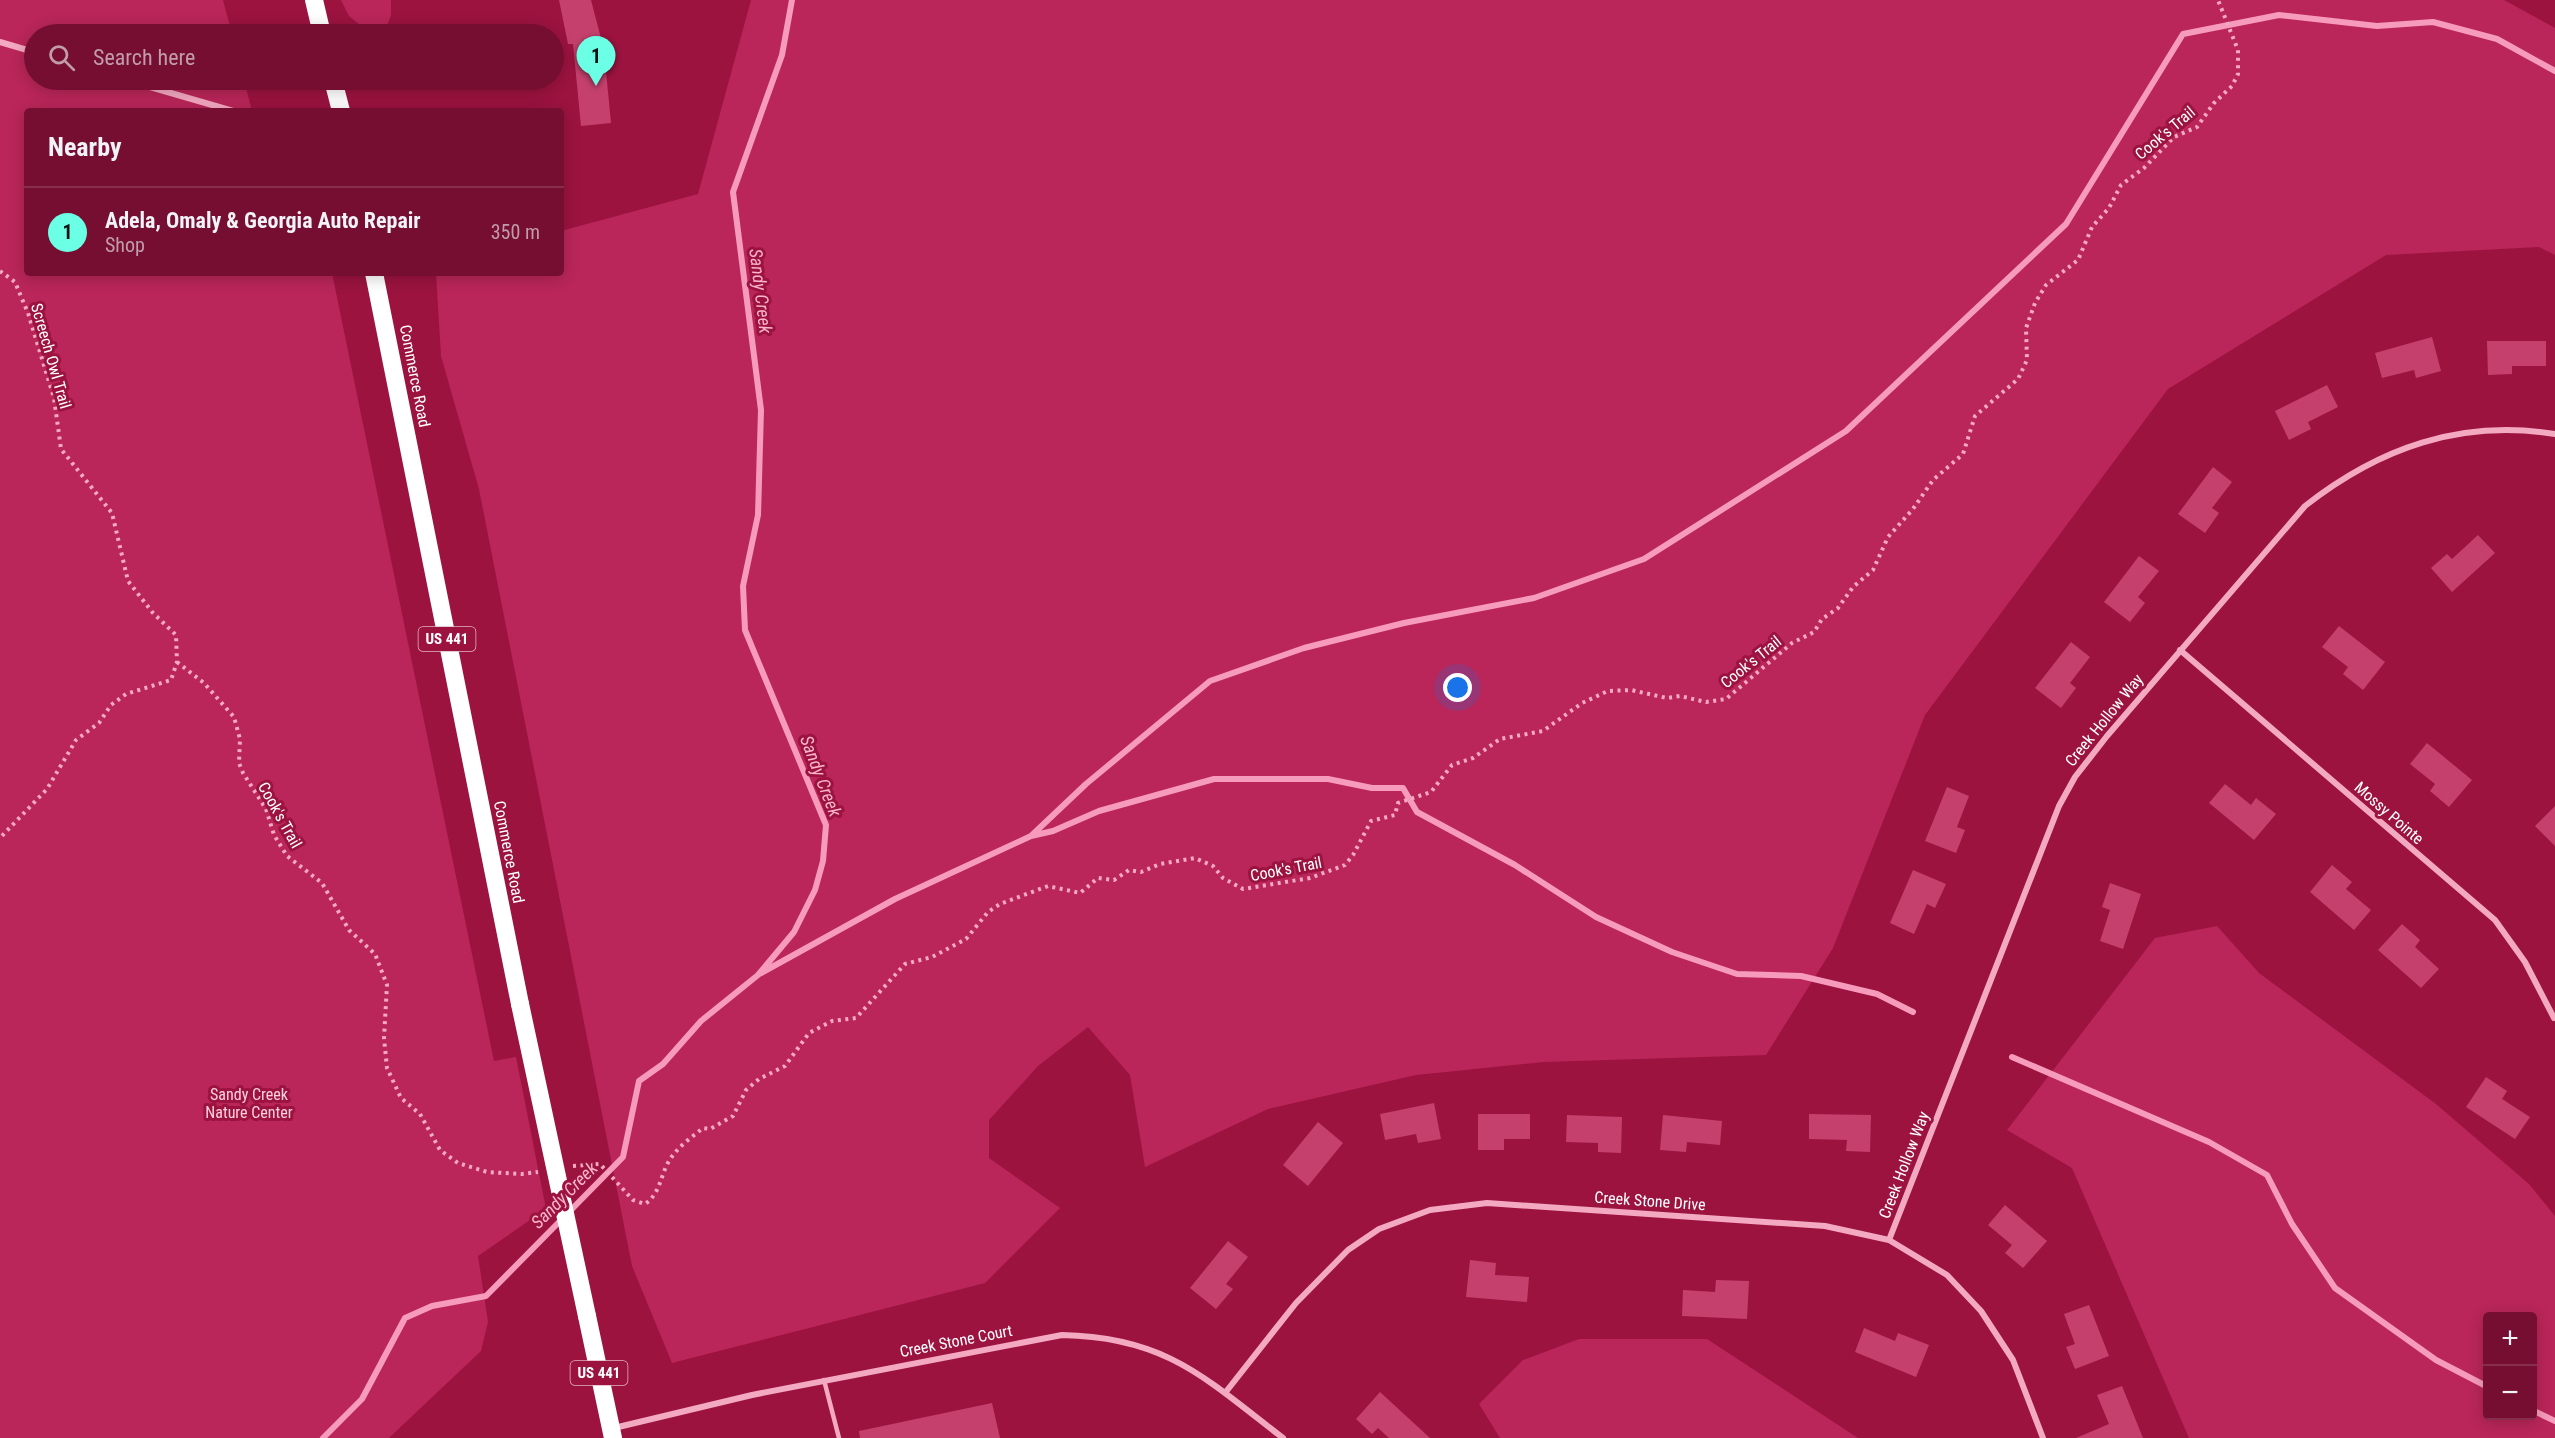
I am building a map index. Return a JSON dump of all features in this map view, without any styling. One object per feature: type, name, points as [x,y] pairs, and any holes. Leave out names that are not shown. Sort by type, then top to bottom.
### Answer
[{"type":"highway","points":[[314,0],[320,24]]},
{"type":"highway","points":[[336,90],[340,108]]},
{"type":"highway","name":"Commerce Road","points":[[375,276],[520,1005],[612,1433]]},
{"type":"street","points":[[0,42],[24,49]]},
{"type":"street","points":[[160,90],[222,108]]},
{"type":"street","name":"Creek Hollow Way","points":[[1889,1240],[2059,806],[2075,777],[2095,752],[2304,506],[2334,483],[2368,464],[2438,436],[2474,432],[2539,431],[2555,434]]},
{"type":"street","name":"Mossy Pointe","points":[[2180,650],[2495,920],[2524,962],[2554,1018]]},
{"type":"street","name":"Creek Stone Drive","points":[[1225,1393],[1296,1303],[1348,1250],[1379,1230],[1430,1210],[1498,1204],[1825,1226],[1889,1240],[1947,1275],[1981,1311],[2013,1360],[2043,1438]]},
{"type":"street","name":"Creek Stone Court","points":[[612,1433],[824,1380],[1052,1337],[1095,1336],[1133,1342],[1173,1358],[1225,1393],[1283,1438]]},
{"type":"lane","points":[[824,1380],[839,1438]]},
{"type":"path","name":"Cook's Trail","points":[[567,1167],[600,1164],[633,1200],[645,1204],[649,1202],[661,1185],[669,1159],[681,1146],[703,1128],[710,1129],[733,1116],[746,1090],[759,1079],[785,1066],[809,1033],[832,1021],[856,1018],[905,964],[932,957],[966,939],[988,912],[1000,904],[1048,886],[1080,893],[1098,878],[1114,880],[1129,870],[1141,872],[1160,864],[1195,858],[1213,866],[1223,878],[1243,889],[1322,875],[1345,865],[1353,855],[1371,821],[1395,815],[1398,803],[1424,796],[1433,790],[1452,765],[1473,758],[1500,739],[1543,731],[1593,696],[1608,691],[1631,690],[1706,702],[1726,699],[1792,644],[1814,632],[1822,619],[1838,608],[1852,587],[1873,570],[1888,537],[1913,509],[1933,480],[1963,454],[1975,416],[2018,379],[2027,360],[2026,328],[2029,315],[2046,285],[2078,260],[2092,227],[2109,208],[2121,185],[2151,161],[2174,137],[2197,127],[2214,103],[2232,86],[2239,63],[2238,50],[2218,0]]},
{"type":"path","name":"Screech Owl Trail","points":[[0,271],[15,282],[28,313],[54,398],[61,449],[112,513],[128,581],[153,613],[176,635],[177,662]]},
{"type":"path","name":"Cook's Trail","points":[[177,662],[204,683],[234,717],[240,739],[239,763],[266,809],[274,835],[287,856],[322,883],[348,930],[375,954],[387,985],[384,1038],[387,1068],[401,1098],[420,1114],[440,1149],[458,1163],[487,1172],[545,1171]]},
{"type":"path","points":[[0,838],[47,789],[76,740],[99,723],[111,705],[126,694],[171,680],[177,662]]},
{"type":"green space","name":"Sandy Creek Nature Center","points":[[0,0],[223,0],[229,24],[24,24],[24,90],[247,90],[251,108],[24,108],[24,276],[333,276],[494,1061],[516,1057],[546,1209],[478,1256],[488,1322],[481,1351],[389,1438],[0,1438]]},
{"type":"green space","points":[[341,0],[391,0],[391,15],[388,24],[359,24],[349,16]]},
{"type":"green space","points":[[751,0],[2504,0],[2555,28],[2555,255],[2539,247],[2386,255],[2168,389],[1925,715],[1833,948],[1766,1055],[1544,1062],[1416,1075],[1268,1109],[1145,1167],[1130,1075],[1088,1027],[1038,1066],[989,1120],[989,1158],[1060,1208],[985,1283],[672,1363],[632,1266],[479,489],[441,356],[436,276],[564,276],[564,230],[698,194]]},
{"type":"green space","points":[[2217,926],[2259,973],[2436,1104],[2529,1184],[2555,1216],[2555,1438],[2189,1438],[2072,1168],[2007,1130],[2155,938]]},
{"type":"green space","points":[[1579,1339],[1707,1339],[1858,1438],[1500,1438],[1479,1404],[1523,1360]]},
{"type":"building","points":[[559,0],[591,0],[604,50],[611,123],[581,126],[573,44],[568,44]]},
{"type":"building","points":[[2432,337],[2441,371],[2416,378],[2414,370],[2382,378],[2375,353]]},
{"type":"building","points":[[2487,341],[2546,341],[2546,366],[2512,366],[2512,374],[2488,375]]},
{"type":"building","points":[[2327,385],[2338,407],[2308,422],[2311,429],[2289,440],[2275,411]]},
{"type":"building","points":[[2213,467],[2232,482],[2212,508],[2219,513],[2205,533],[2178,514]]},
{"type":"building","points":[[2478,535],[2495,553],[2452,592],[2431,568],[2447,554],[2452,559]]},
{"type":"building","points":[[2139,556],[2159,571],[2138,597],[2145,603],[2130,622],[2104,602]]},
{"type":"building","points":[[2339,626],[2385,662],[2363,690],[2343,674],[2348,667],[2322,647]]},
{"type":"building","points":[[2071,642],[2090,657],[2070,683],[2076,688],[2061,708],[2035,688]]},
{"type":"building","points":[[2427,743],[2472,780],[2449,807],[2430,791],[2435,784],[2410,764]]},
{"type":"building","points":[[2225,784],[2251,805],[2256,798],[2276,814],[2254,840],[2209,803]]},
{"type":"building","points":[[1947,787],[1969,796],[1957,827],[1965,830],[1956,853],[1925,841]]},
{"type":"building","points":[[2555,806],[2555,846],[2535,826]]},
{"type":"building","points":[[2332,865],[2352,882],[2346,889],[2371,910],[2354,930],[2310,892]]},
{"type":"building","points":[[1913,870],[1946,884],[1935,908],[1927,904],[1914,934],[1890,923]]},
{"type":"building","points":[[2110,883],[2141,894],[2123,949],[2100,941],[2110,910],[2102,907]]},
{"type":"building","points":[[2402,924],[2420,940],[2415,947],[2439,969],[2421,988],[2378,950]]},
{"type":"building","points":[[2486,1077],[2507,1091],[2502,1099],[2530,1117],[2515,1139],[2466,1107]]},
{"type":"building","points":[[1434,1103],[1441,1139],[1418,1143],[1416,1134],[1385,1140],[1380,1114]]},
{"type":"building","points":[[1478,1114],[1530,1114],[1530,1139],[1504,1139],[1504,1150],[1478,1150]]},
{"type":"building","points":[[1809,1114],[1871,1115],[1870,1152],[1846,1151],[1847,1140],[1809,1139]]},
{"type":"building","points":[[1567,1115],[1622,1117],[1621,1153],[1598,1152],[1598,1143],[1566,1142]]},
{"type":"building","points":[[1663,1115],[1722,1121],[1720,1145],[1687,1142],[1686,1152],[1660,1150]]},
{"type":"building","points":[[1318,1122],[1343,1143],[1308,1186],[1283,1165]]},
{"type":"building","points":[[2005,1205],[2047,1241],[2023,1268],[2005,1253],[2012,1245],[1988,1225]]},
{"type":"building","points":[[1228,1241],[1248,1257],[1226,1284],[1233,1289],[1216,1309],[1190,1288]]},
{"type":"building","points":[[1470,1260],[1496,1263],[1495,1275],[1529,1277],[1527,1302],[1466,1297]]},
{"type":"building","points":[[1716,1280],[1749,1281],[1747,1319],[1682,1316],[1683,1290],[1715,1292]]},
{"type":"building","points":[[2089,1305],[2109,1356],[2075,1369],[2066,1347],[2075,1344],[2064,1314]]},
{"type":"building","points":[[1864,1328],[1895,1341],[1898,1333],[1929,1345],[1916,1377],[1855,1352]]},
{"type":"building","points":[[2122,1386],[2143,1438],[2076,1438],[2109,1424],[2097,1395]]},
{"type":"building","points":[[1380,1392],[1430,1438],[1389,1438],[1378,1428],[1372,1434],[1356,1419]]},
{"type":"building","points":[[992,1403],[1000,1438],[860,1438],[859,1431]]},
{"type":"waterway","name":"Sandy Creek","points":[[569,1212],[623,1157],[639,1081],[663,1064],[701,1021],[758,975],[794,932],[815,890],[823,861],[826,825],[745,630],[743,586],[758,515],[761,410],[733,192],[782,55],[792,0]]},
{"type":"waterway","points":[[1031,836],[1086,784],[1210,681],[1304,648],[1404,623],[1534,598],[1644,559],[1846,431],[2066,224],[2183,34],[2279,15],[2377,26],[2433,22],[2497,39],[2555,71]]},
{"type":"waterway","points":[[761,973],[895,899],[1031,836],[1053,831],[1099,811],[1214,779],[1328,779],[1372,788],[1403,788],[1417,812],[1515,865],[1596,917],[1672,952],[1737,974],[1801,976],[1877,994],[1913,1012]]},
{"type":"waterway","points":[[2012,1057],[2209,1142],[2267,1175],[2292,1224],[2335,1288],[2436,1360],[2483,1384]]},
{"type":"waterway","name":"Sandy Creek","points":[[323,1438],[362,1399],[405,1318],[432,1306],[486,1296],[562,1219]]},
{"type":"waterway","points":[[2537,1412],[2555,1421]]},
{"type":"place","name":"Adela, Omaly & Georgia Auto Repair","points":[[596,86]]}]
